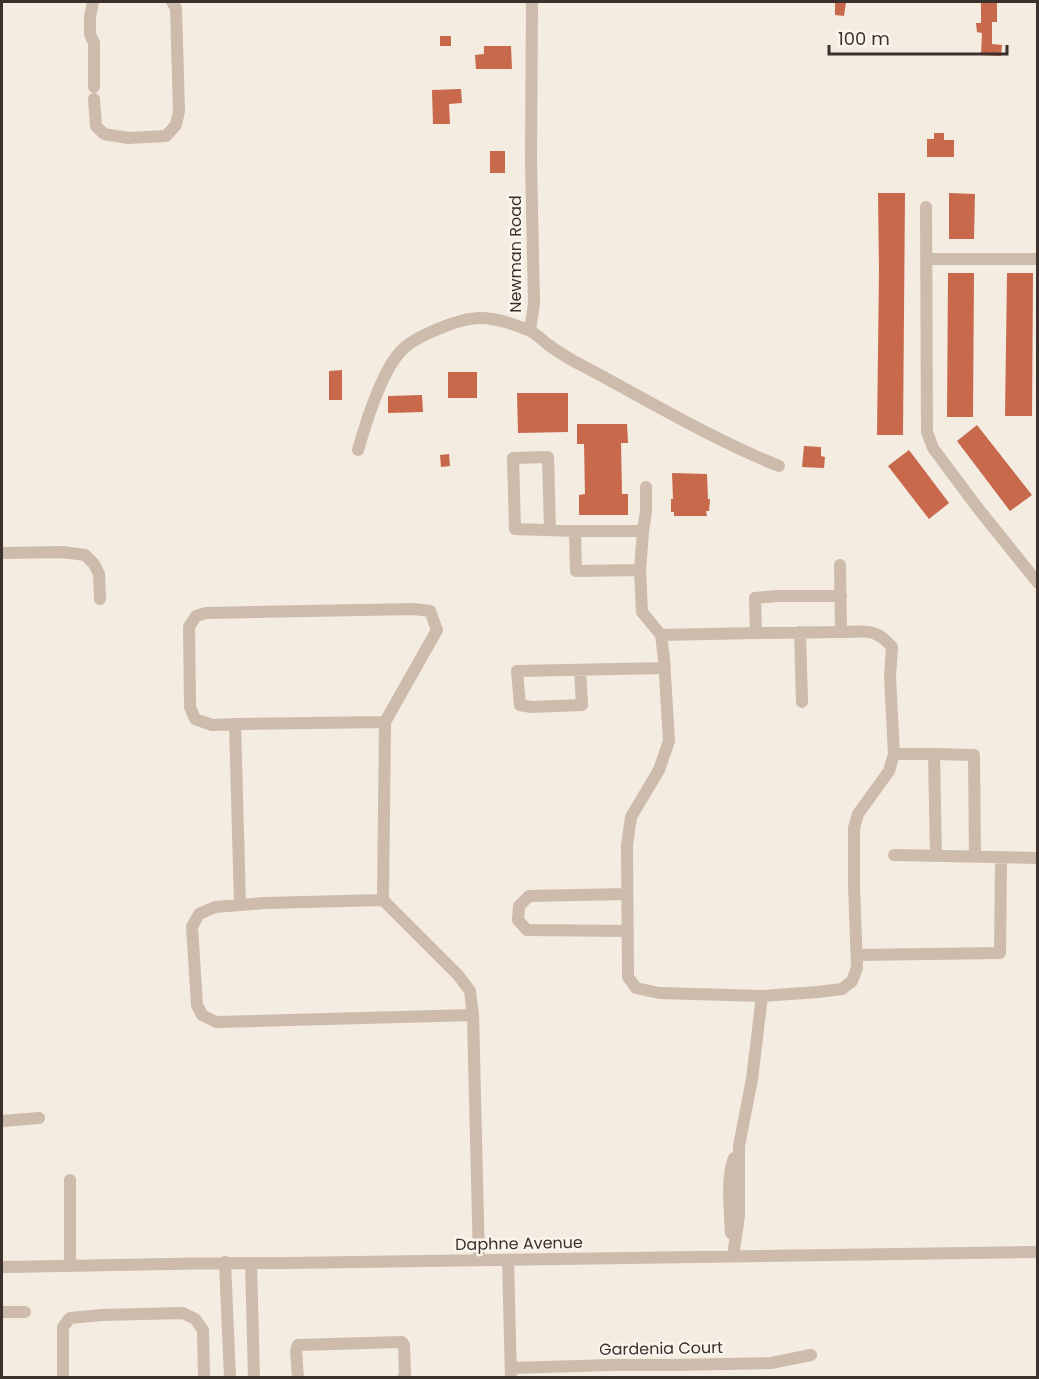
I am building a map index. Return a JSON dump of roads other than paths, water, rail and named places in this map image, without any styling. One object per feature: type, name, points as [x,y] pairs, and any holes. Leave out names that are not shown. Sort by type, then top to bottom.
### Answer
[{"type":"street","points":[[93,2],[90,34],[93,43],[96,126],[104,134],[128,138],[166,136],[176,125],[179,111],[176,8],[172,2]]},
{"type":"street","name":"Newman Road","points":[[532,2],[531,161],[534,304],[530,330],[573,361],[744,452],[779,466]]},
{"type":"street","points":[[926,207],[927,432],[933,448],[976,507],[1038,584]]},
{"type":"street","points":[[926,259],[1038,259]]},
{"type":"street","points":[[358,450],[365,424],[386,372],[401,350],[423,336],[469,319],[494,320],[530,330]]},
{"type":"street","points":[[550,530],[548,457],[513,458],[515,529],[575,531],[643,531]]},
{"type":"street","points":[[646,487],[646,512],[640,570],[642,612],[662,635],[669,741],[659,770],[631,817],[627,845],[628,977],[636,988],[658,993],[762,996],[842,989],[852,981],[857,968],[854,828],[858,814],[889,771],[894,754],[890,677],[892,647],[883,637],[871,632],[662,635]]},
{"type":"street","points":[[575,531],[576,571],[640,570]]},
{"type":"street","points":[[2,554],[63,552],[85,555],[94,564],[99,574],[100,599]]},
{"type":"street","points":[[840,565],[841,632]]},
{"type":"street","points":[[756,633],[755,597],[841,596]]},
{"type":"street","points":[[385,722],[212,725],[195,720],[190,707],[189,627],[196,616],[206,613],[414,609],[430,611],[437,630],[385,722],[383,900],[458,975],[470,991],[473,1015],[479,1260]]},
{"type":"street","points":[[800,633],[802,702]]},
{"type":"street","points":[[580,670],[582,705],[531,708],[520,705],[517,671],[665,668]]},
{"type":"street","points":[[235,724],[240,905]]},
{"type":"street","points":[[894,754],[974,755],[975,857]]},
{"type":"street","points":[[934,754],[936,856]]},
{"type":"street","points":[[894,855],[1038,858]]},
{"type":"street","points":[[857,955],[1000,952],[1001,858]]},
{"type":"street","points":[[627,894],[529,896],[519,906],[518,920],[526,930],[628,931]]},
{"type":"street","points":[[383,900],[240,905],[215,907],[199,914],[192,927],[197,1005],[202,1015],[216,1022],[473,1015]]},
{"type":"street","points":[[733,1256],[739,1216],[739,1146],[752,1079],[762,996]]},
{"type":"street","points":[[2,1121],[39,1118]]},
{"type":"street","points":[[70,1180],[70,1266]]},
{"type":"street","name":"Daphne Avenue","points":[[2,1267],[1038,1252]]},
{"type":"street","points":[[508,1260],[511,1373]]},
{"type":"street","points":[[225,1262],[230,1377]]},
{"type":"street","points":[[251,1263],[254,1377]]},
{"type":"street","points":[[2,1312],[25,1312]]},
{"type":"street","points":[[63,1377],[63,1327],[70,1318],[183,1313],[195,1319],[203,1330],[204,1377]]},
{"type":"street","points":[[297,1377],[296,1351],[298,1345],[402,1342],[405,1375],[403,1377]]},
{"type":"street","name":"Gardenia Court","points":[[511,1373],[612,1365],[771,1363],[811,1355]]}]
